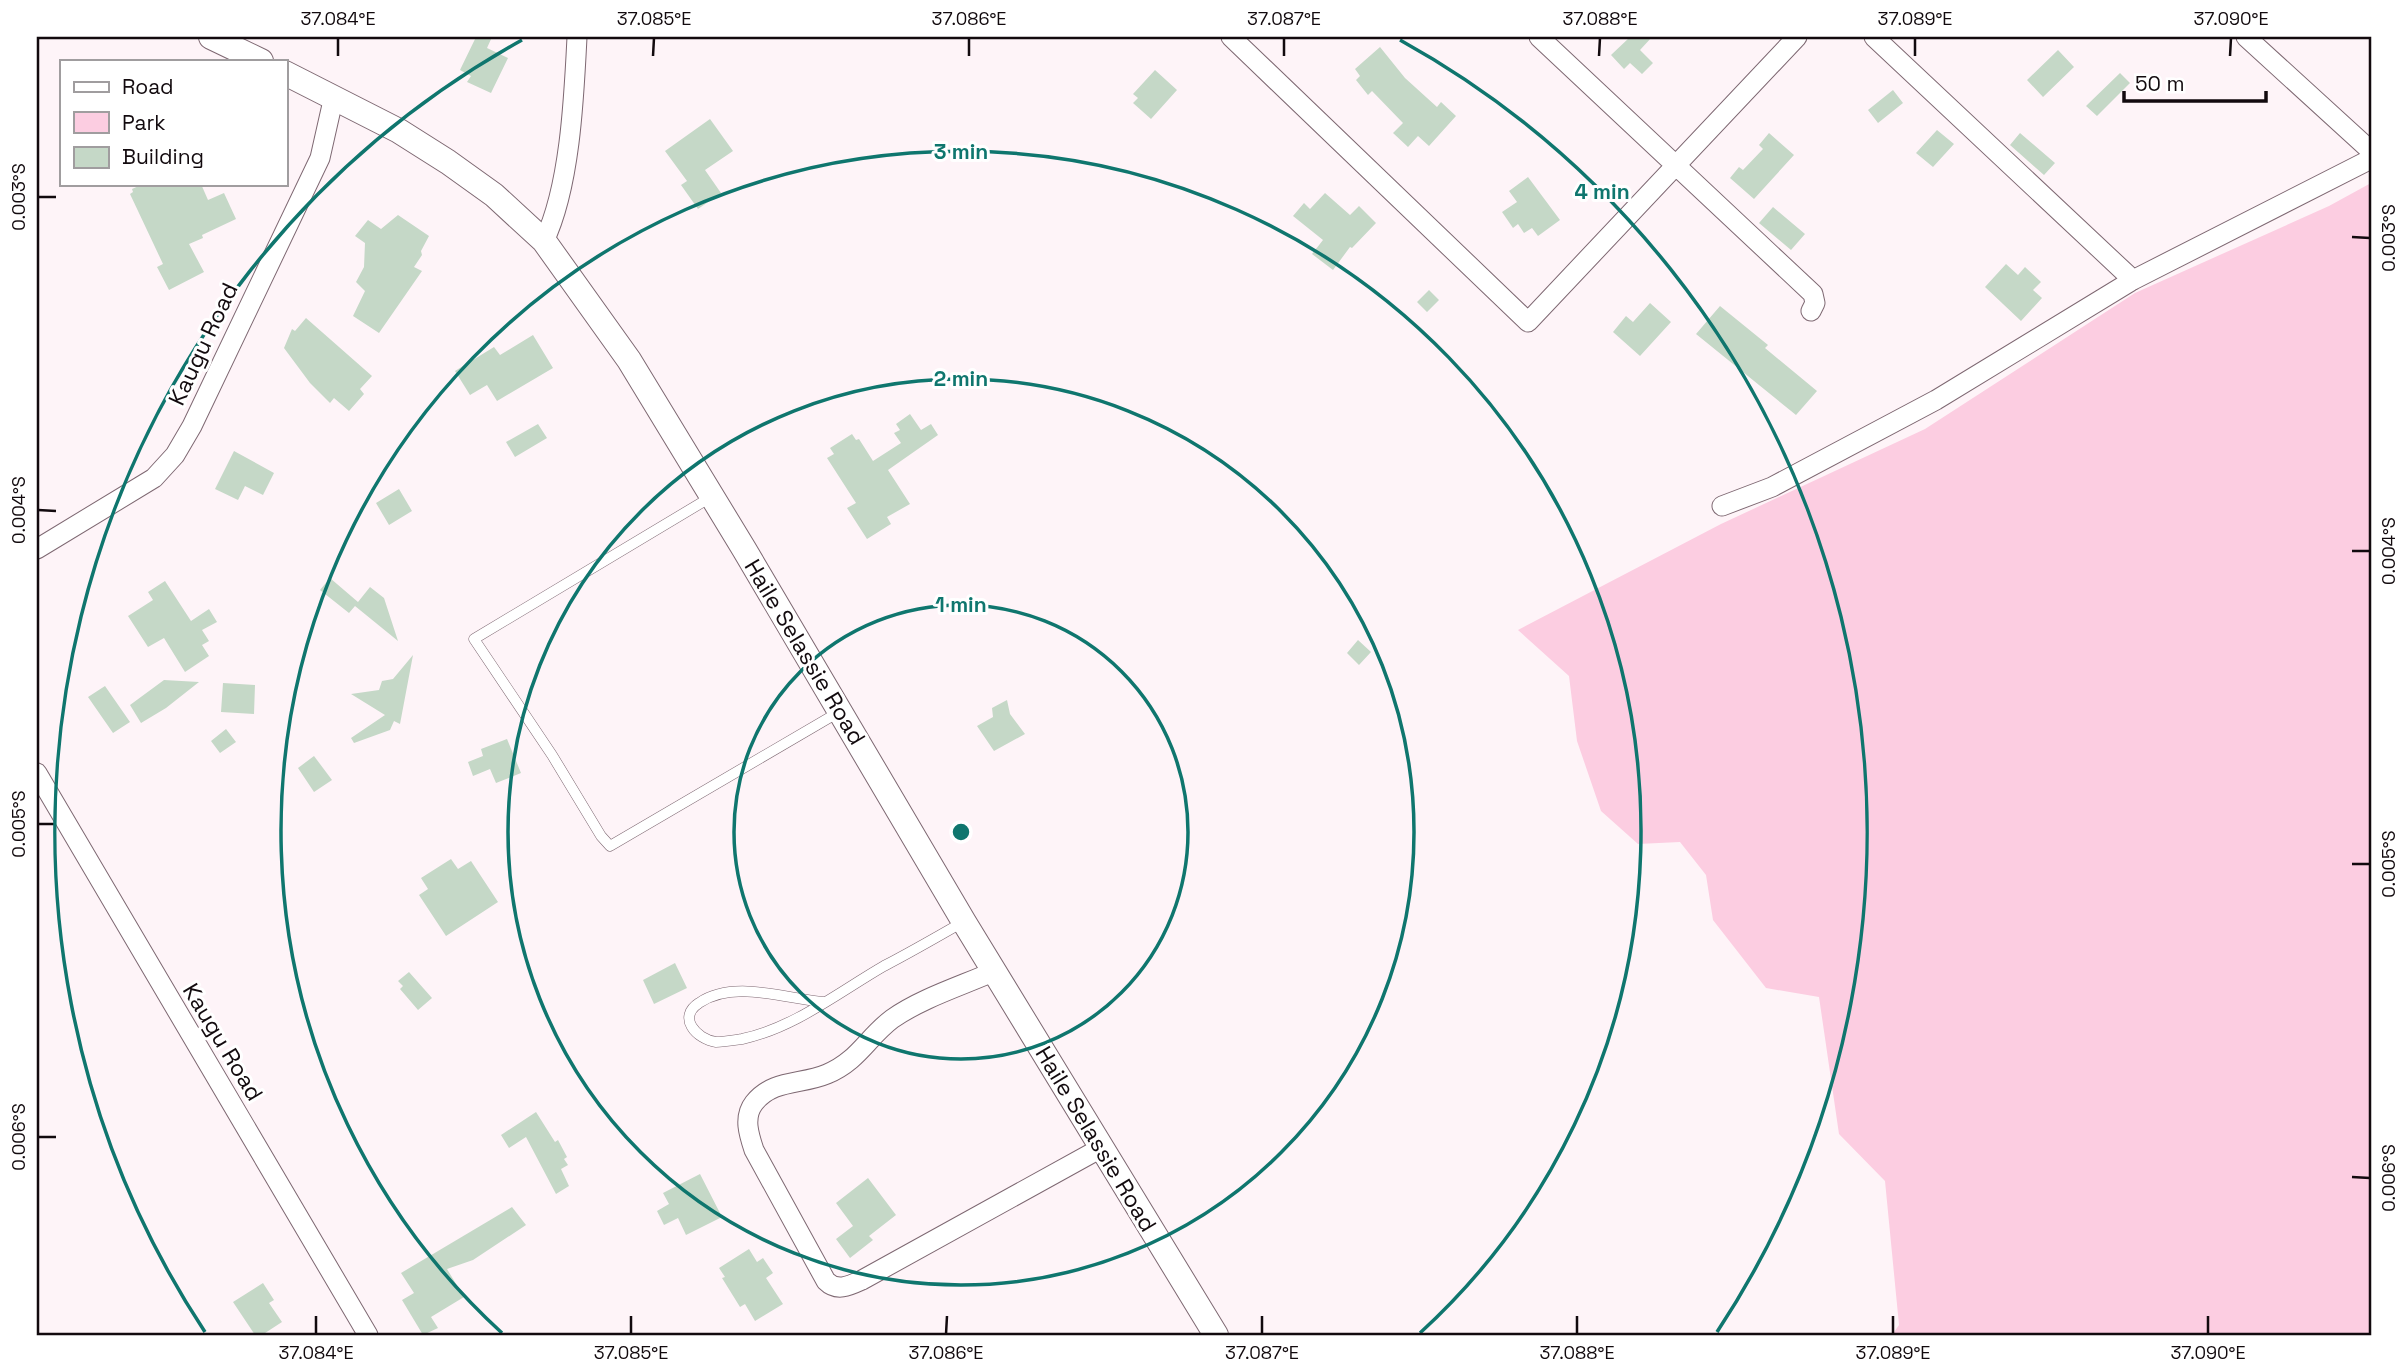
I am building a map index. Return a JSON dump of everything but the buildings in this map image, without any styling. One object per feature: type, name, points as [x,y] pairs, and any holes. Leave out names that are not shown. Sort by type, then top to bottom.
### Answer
[{"type":"street","points":[[211,37],[259,60]]},
{"type":"street","points":[[544,241],[555,218],[565,167],[578,37]]},
{"type":"street","points":[[1231,37],[1528,322],[1797,37]]},
{"type":"street","points":[[1539,37],[1813,294],[1815,303],[1811,311]]},
{"type":"street","points":[[1874,37],[2133,280]]},
{"type":"street","points":[[2246,37],[2371,151]]},
{"type":"street","name":"Haile Selassie Road","points":[[287,74],[399,131],[448,162],[494,195],[544,241],[629,360],[841,711],[964,922],[1216,1335]]},
{"type":"street","name":"Kaugu Road","points":[[37,549],[154,478],[175,455],[192,426],[320,158],[334,96]]},
{"type":"street","points":[[1722,506],[1772,487],[1936,400],[2133,280],[2371,159]]},
{"type":"street","name":"Kaugu Road","points":[[37,774],[368,1335]]},
{"type":"street","points":[[995,971],[919,1004],[893,1019],[875,1034],[847,1065],[824,1076],[784,1083],[764,1091],[751,1106],[747,1126],[754,1150],[826,1281],[832,1287],[841,1288],[862,1280],[1101,1148]]},
{"type":"lane","points":[[712,497],[474,639],[610,846],[841,711]]},
{"type":"lane","points":[[824,1002],[735,990],[714,995],[696,1004],[689,1014],[689,1023],[693,1031],[716,1042],[743,1039],[802,1016],[964,922]]},
{"type":"green space","points":[[2371,183],[2371,1335],[1892,1335],[1899,1325],[1885,1181],[1839,1134],[1819,997],[1766,988],[1713,920],[1706,875],[1680,842],[1638,844],[1601,811],[1577,741],[1569,676],[1518,630],[1721,524],[1925,429],[2135,293],[2329,206]]}]
